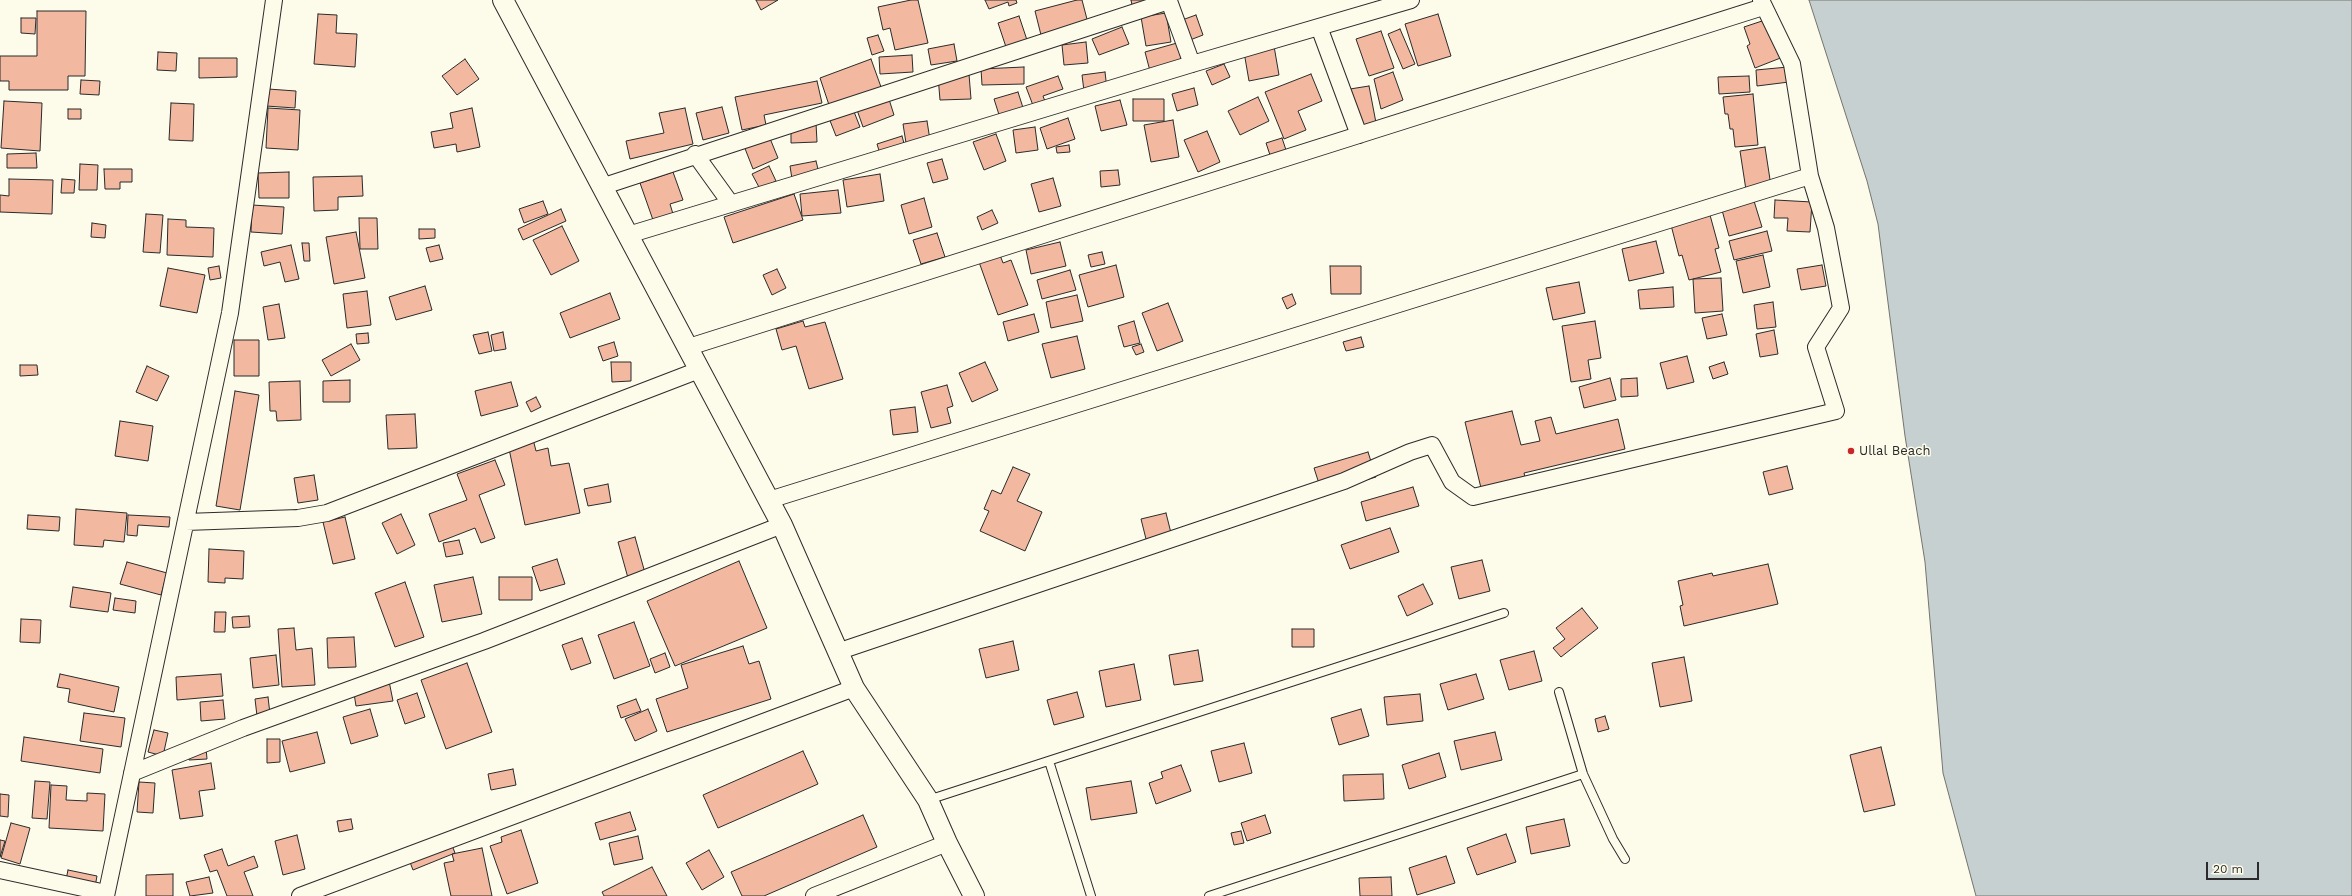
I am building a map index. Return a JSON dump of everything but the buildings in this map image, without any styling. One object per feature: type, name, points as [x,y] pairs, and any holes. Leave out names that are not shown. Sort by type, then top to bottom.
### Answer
[{"type":"street","points":[[0,870],[106,895],[230,313],[274,0]]},
{"type":"street","points":[[503,0],[604,186],[628,235],[782,525],[854,688],[928,800],[947,843],[974,896]]},
{"type":"street","points":[[628,235],[1192,64],[1411,0]]},
{"type":"street","points":[[604,186],[695,154],[1169,1],[1192,64]]},
{"type":"street","points":[[688,349],[1359,135],[1762,3],[1792,64],[1810,176],[1826,228],[1841,308],[1816,347],[1836,411],[1473,497],[1452,482],[1432,445],[1410,452],[1344,481],[838,652]]},
{"type":"street","points":[[1319,27],[1359,135]]},
{"type":"street","points":[[695,154],[731,204]]},
{"type":"street","points":[[769,500],[1810,176]]},
{"type":"street","points":[[186,522],[298,518],[327,512],[699,370]]},
{"type":"street","points":[[132,773],[243,728],[484,641],[782,525]]},
{"type":"street","points":[[300,896],[854,688]]},
{"type":"street","points":[[814,896],[947,843]]},
{"type":"lane","points":[[928,800],[1504,613]]},
{"type":"lane","points":[[1559,692],[1583,774],[1613,839],[1624,859]]},
{"type":"lane","points":[[1049,761],[1091,896]]},
{"type":"lane","points":[[1209,896],[1583,774]]},
{"type":"shaded area","points":[[1809,0],[2352,0],[2352,896],[1976,896],[1943,773],[1925,562],[1905,436],[1878,224],[1867,181]]},
{"type":"place","name":"Ullal Beach","points":[[1851,451]]}]
